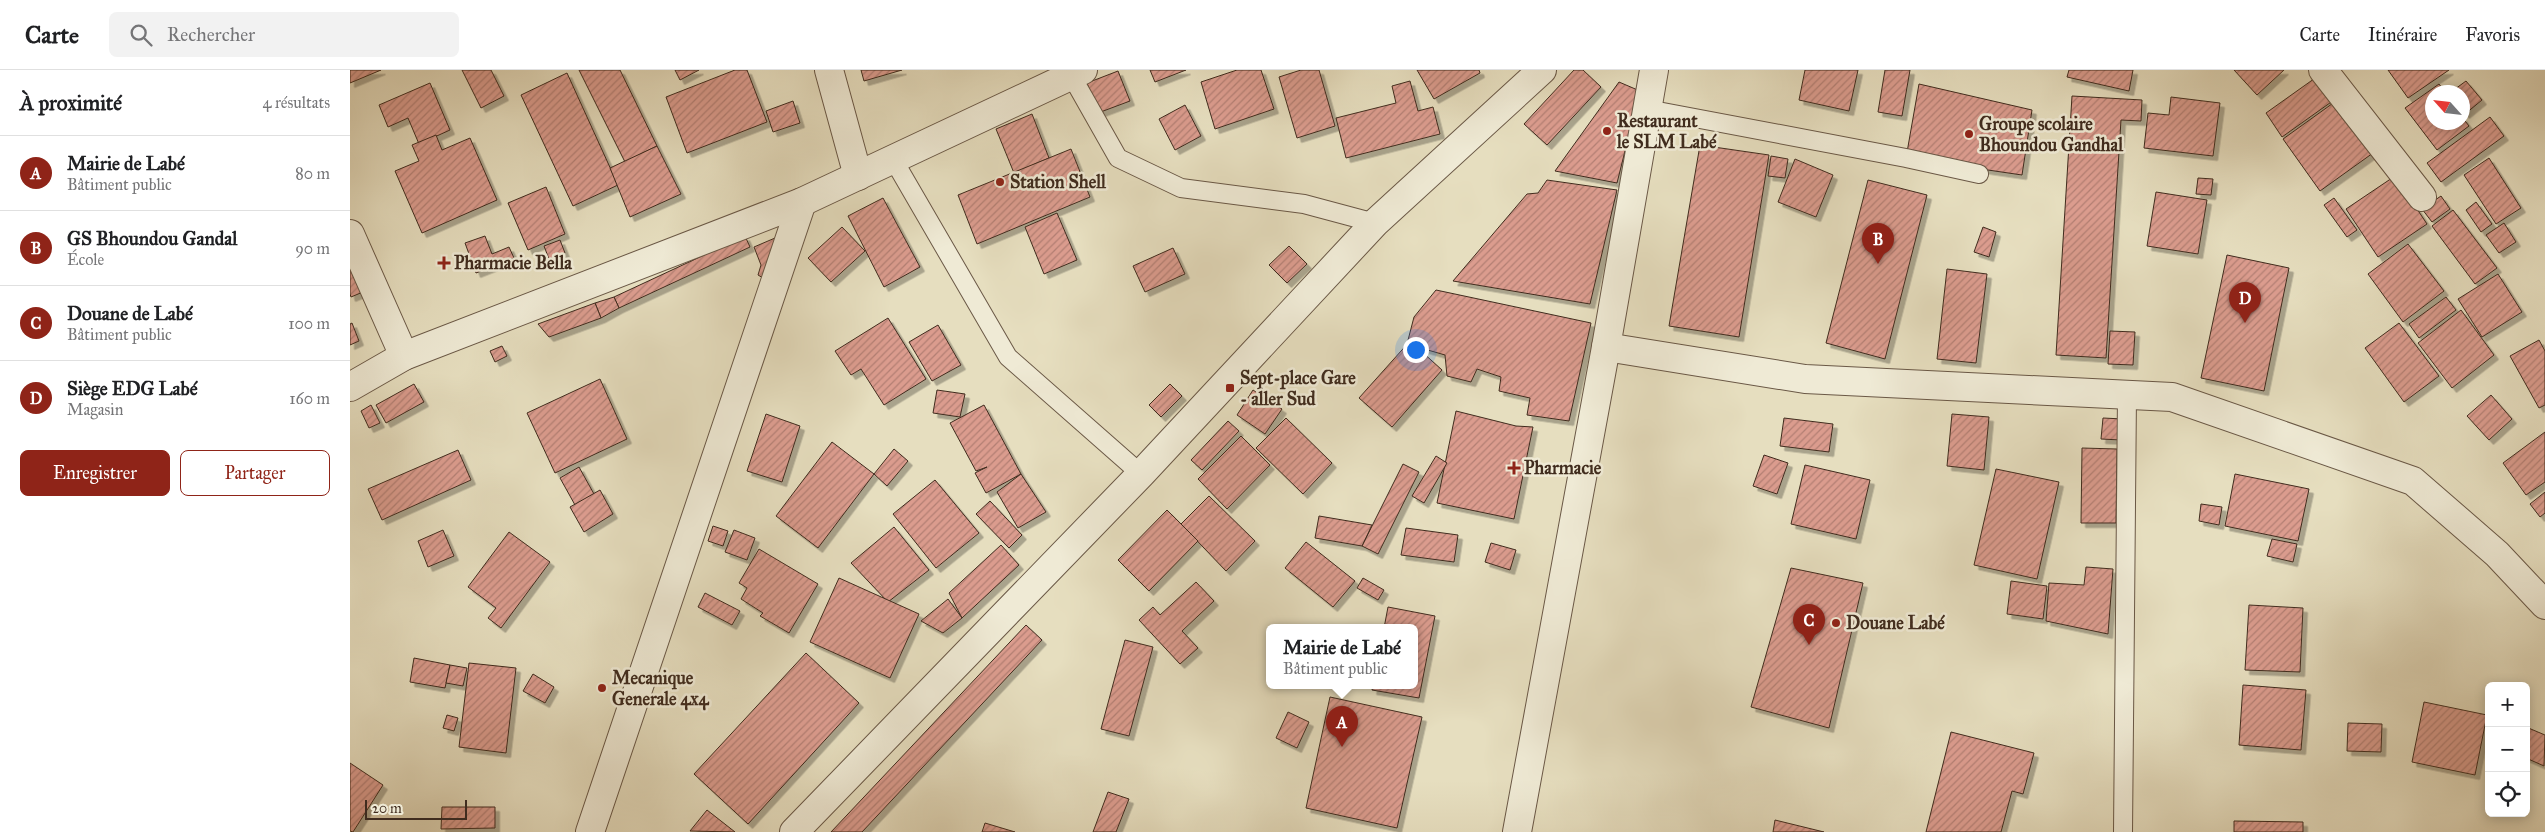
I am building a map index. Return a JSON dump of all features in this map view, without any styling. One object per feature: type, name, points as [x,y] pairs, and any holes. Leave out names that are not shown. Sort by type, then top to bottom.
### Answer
[{"type":"street","points":[[830,70],[858,176]]},
{"type":"street","points":[[794,832],[1141,474],[1375,223],[1542,70]]},
{"type":"street","points":[[1517,832],[1606,348],[1654,70]]},
{"type":"street","points":[[2323,70],[2422,197]]},
{"type":"street","points":[[350,387],[404,356],[802,202],[1077,73]]},
{"type":"street","points":[[590,832],[802,202]]},
{"type":"street","points":[[350,234],[404,356]]},
{"type":"street","points":[[1606,348],[1805,379],[2172,397],[2413,482],[2497,554],[2545,605]]},
{"type":"lane","points":[[1077,73],[1118,158],[1181,188],[1304,204],[1375,223]]},
{"type":"lane","points":[[1647,109],[1906,158],[1979,174]]},
{"type":"lane","points":[[893,159],[1008,357],[1141,474]]},
{"type":"lane","points":[[2123,832],[2127,395]]},
{"type":"building","points":[[350,70],[381,70],[350,83]]},
{"type":"building","points":[[462,70],[491,70],[504,96],[481,108]]},
{"type":"building","points":[[579,70],[620,70],[657,146],[625,162]]},
{"type":"building","points":[[675,70],[699,70],[680,80]]},
{"type":"building","points":[[735,70],[747,70],[767,122],[687,153],[666,97]]},
{"type":"building","points":[[861,70],[902,70],[864,81]]},
{"type":"building","points":[[1150,70],[1186,70],[1155,82]]},
{"type":"building","points":[[1237,70],[1261,70],[1274,109],[1215,129],[1201,82]]},
{"type":"building","points":[[1301,70],[1319,70],[1335,126],[1297,138],[1279,77]]},
{"type":"building","points":[[1417,70],[1479,70],[1480,73],[1434,99]]},
{"type":"building","points":[[1574,70],[1583,70],[1601,87],[1547,145],[1524,124]]},
{"type":"building","points":[[1805,70],[1858,70],[1849,111],[1799,100]]},
{"type":"building","points":[[1885,70],[1910,70],[1902,116],[1878,112]]},
{"type":"building","points":[[2069,70],[2133,70],[2129,91],[2067,77]]},
{"type":"building","points":[[2234,70],[2284,70],[2257,95]]},
{"type":"building","points":[[2388,70],[2449,70],[2425,85],[2408,98]]},
{"type":"building","points":[[1118,71],[1130,101],[1098,113],[1087,83]]},
{"type":"building","points":[[567,73],[618,185],[573,206],[521,95]]},
{"type":"building","points":[[2318,76],[2334,100],[2282,137],[2266,113]]},
{"type":"building","points":[[1410,81],[1418,111],[1433,107],[1440,134],[1346,158],[1336,118],[1396,103],[1392,86]]},
{"type":"building","points":[[2466,81],[2469,85],[2461,85]]},
{"type":"building","name":"Restaurant le SLM Labé","points":[[1619,82],[1640,91],[1617,183],[1555,171]]},
{"type":"building","points":[[430,83],[450,130],[419,144],[408,118],[388,127],[379,105]]},
{"type":"building","name":"Groupe scolaire Bhoundou Gandhal","points":[[1919,84],[2032,110],[2022,175],[1906,158]]},
{"type":"building","points":[[2470,86],[2482,100],[2470,110]]},
{"type":"building","points":[[2425,94],[2425,130],[2464,130],[2437,150],[2405,108]]},
{"type":"building","points":[[2072,96],[2142,100],[2141,121],[2121,120],[2106,358],[2056,355]]},
{"type":"building","points":[[2171,97],[2220,103],[2213,156],[2144,148],[2148,113],[2169,115]]},
{"type":"building","points":[[793,101],[800,123],[773,132],[766,111]]},
{"type":"building","points":[[2336,101],[2373,153],[2320,191],[2283,139]]},
{"type":"building","points":[[1185,105],[1201,136],[1175,150],[1159,119]]},
{"type":"building","points":[[1032,114],[1049,158],[1014,173],[996,129]]},
{"type":"building","points":[[2490,117],[2504,136],[2441,182],[2427,163]]},
{"type":"building","points":[[436,135],[442,150],[470,138],[497,200],[422,233],[395,171],[419,161],[412,145]]},
{"type":"building","points":[[1700,145],[1769,155],[1739,337],[1669,326]]},
{"type":"building","points":[[657,146],[681,194],[630,217],[610,168]]},
{"type":"building","points":[[1071,149],[1090,197],[977,244],[958,195]]},
{"type":"building","points":[[1771,156],[1788,159],[1785,178],[1768,176]]},
{"type":"building","points":[[2489,158],[2521,208],[2496,224],[2464,175]]},
{"type":"building","points":[[1795,159],[1833,175],[1816,217],[1778,202]]},
{"type":"building","points":[[2395,176],[2427,224],[2378,257],[2346,209]]},
{"type":"building","points":[[2198,178],[2213,179],[2211,195],[2196,194]]},
{"type":"building","points":[[1547,180],[1617,190],[1590,304],[1453,281],[1527,194],[1538,193]]},
{"type":"building","points":[[1868,180],[1927,195],[1885,359],[1826,343]]},
{"type":"building","points":[[546,187],[565,234],[528,250],[508,203]]},
{"type":"building","points":[[2156,192],[2207,200],[2198,254],[2147,246]]},
{"type":"building","points":[[2441,196],[2450,209],[2432,222],[2422,209]]},
{"type":"building","points":[[883,198],[920,267],[884,287],[848,216]]},
{"type":"building","points":[[2334,198],[2357,230],[2347,237],[2324,205]]},
{"type":"building","points":[[2476,202],[2492,224],[2481,232],[2466,210]]},
{"type":"building","points":[[2453,210],[2497,268],[2475,284],[2432,226]]},
{"type":"building","points":[[1057,213],[1077,260],[1044,274],[1025,227]]},
{"type":"building","points":[[2504,223],[2516,242],[2499,253],[2486,235]]},
{"type":"building","points":[[842,227],[865,251],[831,282],[808,258]]},
{"type":"building","points":[[1983,227],[1996,232],[1989,257],[1974,252]]},
{"type":"building","points":[[485,236],[492,254],[509,247],[514,258],[476,273],[465,243]]},
{"type":"building","points":[[745,236],[750,247],[619,308],[614,297]]},
{"type":"building","points":[[775,238],[777,257],[768,281],[758,275],[761,265],[754,247]]},
{"type":"building","points":[[560,240],[565,253],[549,259],[544,246]]},
{"type":"building","points":[[2408,244],[2444,291],[2403,322],[2368,274]]},
{"type":"building","points":[[1289,246],[1307,264],[1287,283],[1269,265]]},
{"type":"building","points":[[1173,248],[1185,274],[1145,292],[1133,266]]},
{"type":"building","points":[[2227,255],[2289,268],[2264,391],[2201,378]]},
{"type":"building","points":[[350,261],[363,292],[351,297],[350,294]]},
{"type":"building","points":[[1947,269],[1987,274],[1976,363],[1937,359]]},
{"type":"building","points":[[2498,274],[2522,312],[2482,337],[2458,299]]},
{"type":"building","points":[[1436,290],[1591,323],[1569,421],[1527,415],[1530,398],[1499,391],[1501,377],[1477,369],[1471,382],[1447,376],[1445,355],[1407,344],[1414,317]]},
{"type":"building","points":[[614,297],[619,308],[601,318],[595,303]]},
{"type":"building","points":[[2446,297],[2456,310],[2419,338],[2409,324]]},
{"type":"building","points":[[595,303],[601,318],[549,337],[538,324]]},
{"type":"building","points":[[2461,310],[2494,355],[2452,388],[2418,343]]},
{"type":"building","points":[[888,318],[926,379],[884,405],[861,369],[851,375],[835,351]]},
{"type":"building","points":[[352,323],[359,341],[350,345],[350,324]]},
{"type":"building","points":[[2399,323],[2439,376],[2404,402],[2365,348]]},
{"type":"building","points":[[938,325],[961,365],[932,381],[909,342]]},
{"type":"building","points":[[2110,331],[2135,332],[2133,365],[2108,364]]},
{"type":"building","points":[[2539,340],[2545,351],[2545,405],[2539,408],[2510,356]]},
{"type":"building","points":[[1410,341],[1442,370],[1392,427],[1359,398]]},
{"type":"building","points":[[502,346],[507,356],[495,362],[490,351]]},
{"type":"building","points":[[600,379],[627,439],[555,473],[527,413]]},
{"type":"building","points":[[414,384],[424,402],[386,423],[376,405]]},
{"type":"building","points":[[1170,384],[1182,396],[1161,417],[1149,405]]},
{"type":"building","points":[[937,390],[965,394],[960,417],[933,413]]},
{"type":"building","points":[[1253,390],[1282,409],[1265,434],[1237,415]]},
{"type":"building","points":[[2491,395],[2512,419],[2489,440],[2467,416]]},
{"type":"building","points":[[371,405],[380,423],[369,428],[361,411]]},
{"type":"building","points":[[984,405],[1021,474],[986,493],[975,473],[987,467],[976,471],[950,423]]},
{"type":"building","points":[[1456,411],[1516,426],[1533,427],[1514,519],[1437,503]]},
{"type":"building","points":[[766,414],[800,426],[782,482],[747,471]]},
{"type":"building","points":[[1952,414],[1989,417],[1984,470],[1947,466]]},
{"type":"building","points":[[1286,418],[1332,463],[1303,494],[1256,448]]},
{"type":"building","points":[[1784,418],[1833,424],[1829,452],[1780,446]]},
{"type":"building","points":[[2103,418],[2123,419],[2121,440],[2101,439]]},
{"type":"building","points":[[1228,421],[1239,431],[1202,470],[1191,460]]},
{"type":"building","points":[[2545,432],[2545,482],[2526,495],[2503,463]]},
{"type":"building","points":[[1241,436],[1270,465],[1227,509],[1198,479]]},
{"type":"building","points":[[832,442],[874,474],[818,548],[776,516]]},
{"type":"building","points":[[2082,448],[2117,449],[2116,523],[2081,523]]},
{"type":"building","points":[[894,449],[908,461],[887,486],[874,474]]},
{"type":"building","points":[[458,450],[471,480],[382,520],[368,489]]},
{"type":"building","points":[[1764,455],[1788,463],[1777,494],[1753,486]]},
{"type":"building","points":[[1436,456],[1447,463],[1424,503],[1412,496]]},
{"type":"building","points":[[1403,464],[1419,472],[1378,554],[1362,546]]},
{"type":"building","points":[[1805,465],[1870,480],[1856,539],[1791,524]]},
{"type":"building","points":[[579,467],[594,494],[575,505],[560,478]]},
{"type":"building","points":[[1996,469],[2059,482],[2037,579],[1974,565]]},
{"type":"building","points":[[1021,474],[1046,512],[1018,528],[997,492]]},
{"type":"building","points":[[2235,474],[2309,489],[2298,541],[2225,526]]},
{"type":"building","points":[[935,480],[979,533],[936,568],[893,514]]},
{"type":"building","points":[[600,490],[613,514],[584,532],[570,507]]},
{"type":"building","points":[[2545,492],[2545,513],[2540,517],[2530,504]]},
{"type":"building","points":[[1209,496],[1255,541],[1226,571],[1181,524]]},
{"type":"building","points":[[990,501],[1022,535],[1009,548],[976,514]]},
{"type":"building","points":[[2201,504],[2222,507],[2219,525],[2199,521]]},
{"type":"building","points":[[1167,510],[1198,541],[1149,591],[1118,560]]},
{"type":"building","points":[[1319,516],[1372,525],[1362,546],[1315,538]]},
{"type":"building","points":[[713,526],[728,531],[723,546],[708,541]]},
{"type":"building","points":[[894,527],[929,570],[888,602],[851,563]]},
{"type":"building","points":[[1406,528],[1458,535],[1454,562],[1401,555]]},
{"type":"building","points":[[443,530],[454,556],[428,567],[418,541]]},
{"type":"building","points":[[734,530],[755,538],[747,560],[725,552]]},
{"type":"building","points":[[509,532],[550,562],[501,628],[488,618],[496,608],[468,587]]},
{"type":"building","points":[[2272,539],[2297,544],[2293,562],[2267,556]]},
{"type":"building","points":[[1306,542],[1355,581],[1333,607],[1285,568]]},
{"type":"building","points":[[1491,543],[1516,550],[1510,570],[1485,562]]},
{"type":"building","points":[[1001,545],[1019,565],[962,618],[949,593]]},
{"type":"building","points":[[759,549],[818,584],[789,633],[760,616],[763,613],[741,599],[747,588],[739,583]]},
{"type":"building","points":[[2086,567],[2113,569],[2108,634],[2046,621],[2049,583],[2084,585]]},
{"type":"building","points":[[1791,568],[1863,583],[1829,728],[1751,707]]},
{"type":"building","points":[[839,578],[919,614],[890,678],[810,642]]},
{"type":"building","points":[[1363,578],[1384,590],[1378,600],[1357,588]]},
{"type":"building","points":[[2011,581],[2047,586],[2043,619],[2007,614]]},
{"type":"building","points":[[1196,582],[1214,601],[1182,631],[1198,648],[1180,664],[1139,620],[1153,607],[1160,615]]},
{"type":"building","points":[[705,593],[740,611],[732,625],[698,607]]},
{"type":"building","points":[[948,599],[962,618],[943,633],[921,621]]},
{"type":"building","points":[[2249,605],[2303,608],[2300,672],[2245,670]]},
{"type":"building","points":[[1388,607],[1435,616],[1419,698],[1372,690],[1418,689],[1418,624],[1385,624]]},
{"type":"building","points":[[1026,625],[1042,640],[862,832],[831,832]]},
{"type":"building","points":[[1125,640],[1153,647],[1129,736],[1101,729]]},
{"type":"building","points":[[806,653],[859,703],[748,824],[694,774]]},
{"type":"building","points":[[414,658],[450,665],[445,688],[410,682]]},
{"type":"building","points":[[469,663],[516,668],[506,753],[459,747]]},
{"type":"building","points":[[450,665],[467,668],[463,686],[446,683]]},
{"type":"building","points":[[533,674],[554,687],[545,703],[523,691]]},
{"type":"building","points":[[2243,685],[2306,690],[2301,750],[2239,745]]},
{"type":"building","points":[[1330,697],[1422,717],[1397,828],[1306,808]]},
{"type":"building","points":[[2424,702],[2485,715],[2485,725],[2475,775],[2412,762]]},
{"type":"building","points":[[1288,712],[1309,722],[1297,748],[1276,738]]},
{"type":"building","points":[[447,715],[458,718],[454,731],[443,728]]},
{"type":"building","points":[[2348,723],[2382,724],[2381,752],[2347,751]]},
{"type":"building","points":[[2530,729],[2545,735],[2544,766],[2530,760]]},
{"type":"building","points":[[1951,732],[2034,753],[2023,794],[2012,791],[2001,832],[1926,832]]},
{"type":"building","points":[[350,763],[383,785],[353,832],[350,831]]},
{"type":"building","points":[[1108,792],[1129,799],[1116,832],[1093,832]]},
{"type":"building","points":[[442,807],[495,807],[495,828],[441,829]]},
{"type":"building","points":[[707,810],[735,832],[690,831]]},
{"type":"building","points":[[1775,820],[1824,832],[1773,832]]},
{"type":"building","points":[[2234,821],[2303,822],[2303,832],[2234,832]]},
{"type":"building","points":[[985,823],[1015,832],[982,832]]},
{"type":"place","name":"Restaurant le SLM Labé","points":[[1607,131]]},
{"type":"place","name":"Groupe scolaire Bhoundou Gandhal","points":[[1969,134]]},
{"type":"place","name":"Station Shell","points":[[1000,182]]},
{"type":"place","name":"Pharmacie Bella","points":[[444,263]]},
{"type":"place","name":"GS Bhoundou Gandal","points":[[1878,264]]},
{"type":"place","name":"Siège EDG Labé","points":[[2245,323]]},
{"type":"place","name":"Sept-place Gare - aller Sud","points":[[1230,388]]},
{"type":"place","name":"Pharmacie","points":[[1514,468]]},
{"type":"place","name":"Douane Labé","points":[[1836,623]]},
{"type":"place","name":"Douane de Labé","points":[[1809,645]]},
{"type":"place","name":"Mecanique Generale 4x4","points":[[602,688]]},
{"type":"place","name":"Mairie de Labé","points":[[1342,747]]}]
